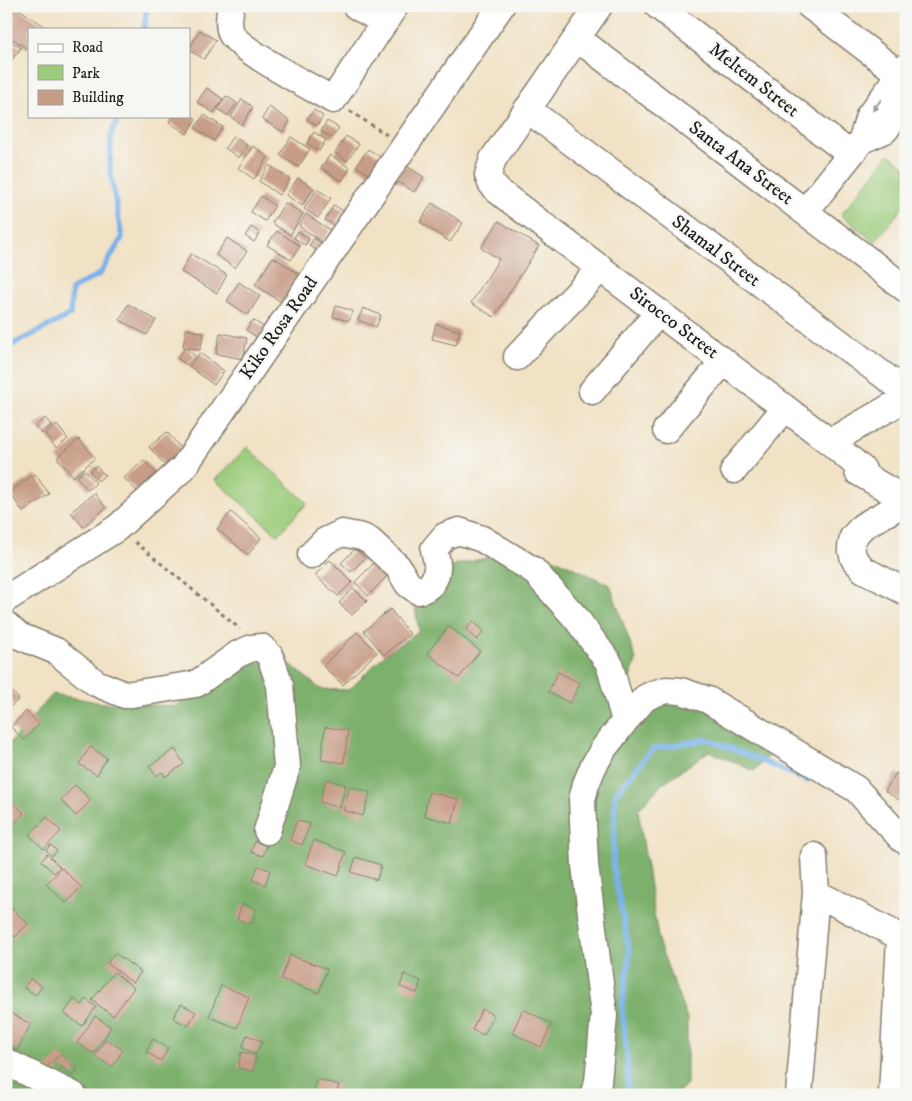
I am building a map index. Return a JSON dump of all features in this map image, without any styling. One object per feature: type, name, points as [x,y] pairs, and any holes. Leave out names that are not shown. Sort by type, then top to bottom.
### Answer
[{"type":"street","points":[[231,6],[229,21],[231,34],[238,42],[264,61],[333,100],[390,14],[356,6]]},
{"type":"street","name":"Kiko Rosa Road","points":[[6,599],[117,528],[183,468],[501,6]]},
{"type":"street","points":[[527,110],[599,6]]},
{"type":"street","name":"Meltem Street","points":[[658,6],[856,147]]},
{"type":"street","points":[[805,212],[856,147],[869,116],[904,74],[810,6]]},
{"type":"street","name":"Santa Ana Street","points":[[577,38],[906,289]]},
{"type":"street","points":[[856,147],[884,130],[906,102]]},
{"type":"street","name":"Sirocco Street","points":[[527,110],[493,159],[488,174],[498,190],[830,442],[860,471],[906,501]]},
{"type":"street","name":"Shamal Street","points":[[527,110],[906,392]]},
{"type":"street","points":[[516,358],[601,268]]},
{"type":"street","points":[[592,391],[659,312]]},
{"type":"street","points":[[666,430],[724,361]]},
{"type":"street","points":[[830,442],[906,398]]},
{"type":"street","points":[[734,470],[785,408]]},
{"type":"street","points":[[906,501],[864,526],[853,537],[850,548],[854,558],[864,570],[906,592]]},
{"type":"street","points":[[311,555],[325,541],[342,532],[362,537],[370,541],[398,567],[408,584],[418,591],[425,590],[432,584],[437,569],[434,549],[445,536],[459,531],[482,538],[532,570],[576,618],[608,664],[625,721]]},
{"type":"street","points":[[6,625],[19,636],[56,651],[96,683],[125,695],[196,684],[238,654],[252,648],[261,647],[270,656],[280,685],[287,768],[267,832]]},
{"type":"street","points":[[593,1095],[598,1082],[604,1015],[585,865],[582,800],[593,767],[604,748],[645,698],[666,690],[681,691],[708,700],[856,788],[904,837]]},
{"type":"street","points":[[799,1095],[816,894],[814,856]]},
{"type":"street","points":[[816,894],[903,938],[892,1095]]},
{"type":"street","points":[[6,1062],[72,1095]]},
{"type":"path","points":[[333,100],[405,146]]},
{"type":"path","points":[[117,528],[261,647]]},
{"type":"green space","points":[[889,154],[906,167],[906,203],[875,242],[841,215]]},
{"type":"green space","points":[[247,447],[307,503],[278,535],[215,480]]},
{"type":"green space","points":[[495,556],[549,556],[610,585],[636,660],[623,702],[635,725],[668,698],[728,717],[780,744],[754,771],[709,751],[662,784],[638,810],[659,944],[687,1018],[687,1084],[675,1095],[6,1095],[6,747],[53,694],[103,703],[176,706],[230,667],[283,658],[320,689],[349,690],[384,655],[419,631],[412,589],[450,566]]},
{"type":"building","points":[[16,7],[44,26],[43,28],[28,28],[27,49],[6,34],[6,21]]},
{"type":"building","points":[[200,30],[216,40],[204,59],[190,51]]},
{"type":"building","points":[[6,38],[21,48],[11,61],[6,58]]},
{"type":"building","points":[[207,88],[223,99],[214,113],[197,102]]},
{"type":"building","points":[[226,96],[237,103],[228,116],[218,109]]},
{"type":"building","points":[[242,99],[253,107],[242,125],[231,117]]},
{"type":"building","points":[[269,107],[290,121],[283,132],[262,119]]},
{"type":"building","points":[[314,110],[323,116],[317,126],[307,119]]},
{"type":"building","points":[[190,115],[196,119],[187,134],[169,122],[172,118],[190,118]]},
{"type":"building","points":[[204,115],[223,127],[214,141],[195,128]]},
{"type":"building","points":[[327,121],[339,128],[332,138],[321,131]]},
{"type":"building","points":[[314,132],[326,140],[319,151],[307,143]]},
{"type":"building","points":[[233,136],[247,145],[239,158],[225,148]]},
{"type":"building","points":[[346,136],[359,144],[347,161],[335,153]]},
{"type":"building","points":[[291,137],[310,149],[298,167],[280,155]]},
{"type":"building","points":[[253,146],[268,157],[254,179],[238,168]]},
{"type":"building","points":[[368,149],[382,158],[370,175],[356,166]]},
{"type":"building","points":[[330,155],[350,168],[342,181],[321,168]]},
{"type":"building","points":[[269,165],[290,179],[279,195],[259,181]]},
{"type":"building","points":[[405,165],[424,177],[414,192],[395,180]]},
{"type":"building","points":[[298,178],[314,188],[302,206],[286,195]]},
{"type":"building","points":[[317,189],[331,198],[318,218],[304,209]]},
{"type":"building","points":[[261,196],[275,206],[265,221],[251,212]]},
{"type":"building","points":[[285,203],[303,214],[290,235],[272,223]]},
{"type":"building","points":[[432,203],[463,223],[450,242],[420,222]]},
{"type":"building","points":[[334,205],[343,211],[334,225],[325,220]]},
{"type":"building","points":[[306,214],[330,230],[322,242],[299,226]]},
{"type":"building","points":[[499,221],[539,246],[494,317],[471,303],[499,259],[481,248]]},
{"type":"building","points":[[251,227],[260,233],[254,242],[245,236]]},
{"type":"building","points":[[277,231],[300,246],[291,260],[267,245]]},
{"type":"building","points":[[298,231],[309,239],[305,245],[294,238]]},
{"type":"building","points":[[227,238],[247,251],[235,268],[216,255]]},
{"type":"building","points":[[314,238],[327,247],[322,254],[309,246]]},
{"type":"building","points":[[191,254],[227,275],[217,293],[181,272]]},
{"type":"building","points":[[273,257],[302,276],[283,303],[255,285]]},
{"type":"building","points":[[239,282],[260,296],[248,315],[227,301]]},
{"type":"building","points":[[128,304],[156,320],[147,335],[120,320]]},
{"type":"building","points":[[336,306],[353,311],[349,321],[333,317]]},
{"type":"building","points":[[363,308],[381,315],[376,327],[358,320]]},
{"type":"building","points":[[253,320],[265,328],[258,338],[246,330]]},
{"type":"building","points":[[436,324],[460,331],[456,345],[432,339]]},
{"type":"building","points":[[186,329],[204,333],[200,350],[183,347]]},
{"type":"building","points":[[220,333],[247,338],[243,359],[216,354]]},
{"type":"building","points":[[185,348],[195,356],[187,365],[177,358]]},
{"type":"building","points":[[200,353],[224,371],[214,385],[189,366]]},
{"type":"building","points":[[45,418],[51,425],[42,434],[35,426]]},
{"type":"building","points":[[57,425],[68,439],[56,448],[45,434]]},
{"type":"building","points":[[167,432],[182,450],[165,465],[149,447]]},
{"type":"building","points":[[79,439],[95,458],[74,477],[57,458]]},
{"type":"building","points":[[144,460],[156,473],[137,491],[124,478]]},
{"type":"building","points":[[96,466],[105,475],[98,481],[90,471]]},
{"type":"building","points":[[85,470],[96,483],[88,490],[77,477]]},
{"type":"building","points":[[35,474],[49,494],[23,512],[9,492]]},
{"type":"building","points":[[94,493],[106,508],[83,527],[71,512]]},
{"type":"building","points":[[231,512],[261,538],[248,555],[217,529]]},
{"type":"building","points":[[355,549],[365,558],[351,572],[341,563]]},
{"type":"building","points":[[330,560],[352,582],[338,596],[315,575]]},
{"type":"building","points":[[374,563],[387,576],[368,596],[355,582]]},
{"type":"building","points":[[353,588],[367,601],[352,615],[339,603]]},
{"type":"building","points":[[390,609],[410,634],[384,655],[364,631]]},
{"type":"building","points":[[473,621],[484,631],[477,640],[466,630]]},
{"type":"building","points":[[449,626],[480,651],[459,678],[427,653]]},
{"type":"building","points":[[357,632],[377,652],[343,685],[323,666]]},
{"type":"building","points":[[558,672],[580,683],[570,703],[548,692]]},
{"type":"building","points":[[6,685],[19,699],[8,709],[6,707]]},
{"type":"building","points":[[26,711],[39,724],[24,740],[11,727]]},
{"type":"building","points":[[325,727],[348,730],[344,763],[321,760]]},
{"type":"building","points":[[90,747],[107,758],[97,775],[79,764]]},
{"type":"building","points":[[175,749],[184,764],[165,777],[162,772],[156,776],[149,766]]},
{"type":"building","points":[[896,773],[906,778],[906,804],[885,791]]},
{"type":"building","points":[[326,779],[346,785],[340,808],[320,802]]},
{"type":"building","points":[[75,785],[91,800],[76,816],[61,800]]},
{"type":"building","points":[[350,786],[370,792],[363,816],[343,810]]},
{"type":"building","points":[[429,792],[458,799],[452,823],[424,816]]},
{"type":"building","points":[[6,796],[24,813],[9,829],[6,826]]},
{"type":"building","points":[[47,817],[61,831],[44,849],[29,835]]},
{"type":"building","points":[[297,820],[310,824],[302,845],[290,840]]},
{"type":"building","points":[[314,840],[346,852],[338,876],[305,864]]},
{"type":"building","points":[[255,841],[267,846],[263,856],[251,852]]},
{"type":"building","points":[[51,845],[57,851],[52,856],[46,850]]},
{"type":"building","points":[[47,854],[60,867],[54,873],[41,861]]},
{"type":"building","points":[[356,857],[381,865],[377,880],[351,872]]},
{"type":"building","points":[[258,866],[270,870],[265,885],[253,880]]},
{"type":"building","points":[[62,868],[81,887],[66,903],[46,884]]},
{"type":"building","points":[[6,903],[28,924],[15,937],[6,929]]},
{"type":"building","points":[[242,904],[257,909],[251,924],[237,919]]},
{"type":"building","points":[[115,953],[141,972],[133,983],[107,963]]},
{"type":"building","points":[[290,955],[327,969],[319,993],[281,979]]},
{"type":"building","points":[[114,972],[134,988],[113,1016],[92,1000]]},
{"type":"building","points":[[404,974],[421,981],[417,993],[400,987]]},
{"type":"building","points":[[30,979],[42,986],[36,995],[24,988]]},
{"type":"building","points":[[221,985],[249,997],[237,1028],[209,1017]]},
{"type":"building","points":[[74,999],[82,1005],[86,999],[96,1007],[82,1026],[64,1013]]},
{"type":"building","points":[[181,1004],[196,1012],[188,1026],[173,1018]]},
{"type":"building","points":[[482,1009],[494,1015],[484,1035],[472,1030]]},
{"type":"building","points":[[523,1009],[552,1024],[541,1047],[512,1033]]},
{"type":"building","points":[[6,1011],[31,1024],[17,1050],[6,1044]]},
{"type":"building","points":[[95,1016],[111,1027],[94,1054],[77,1043]]},
{"type":"building","points":[[247,1035],[262,1041],[256,1054],[242,1048]]},
{"type":"building","points":[[106,1039],[123,1050],[112,1067],[95,1056]]},
{"type":"building","points":[[153,1039],[168,1048],[161,1061],[146,1052]]},
{"type":"building","points":[[241,1052],[256,1056],[253,1071],[238,1068]]},
{"type":"building","points":[[60,1054],[78,1070],[72,1076],[62,1067],[53,1077],[45,1069]]},
{"type":"building","points":[[316,1079],[339,1085],[336,1095],[313,1095]]},
{"type":"waterway","points":[[144,28],[146,12],[149,6]]},
{"type":"waterway","points":[[6,348],[70,315],[72,289],[100,274],[122,238],[110,170],[111,134],[119,118]]},
{"type":"waterway","points":[[628,1095],[627,1056],[622,1006],[630,954],[613,867],[615,794],[653,749],[707,739],[807,781]]}]
